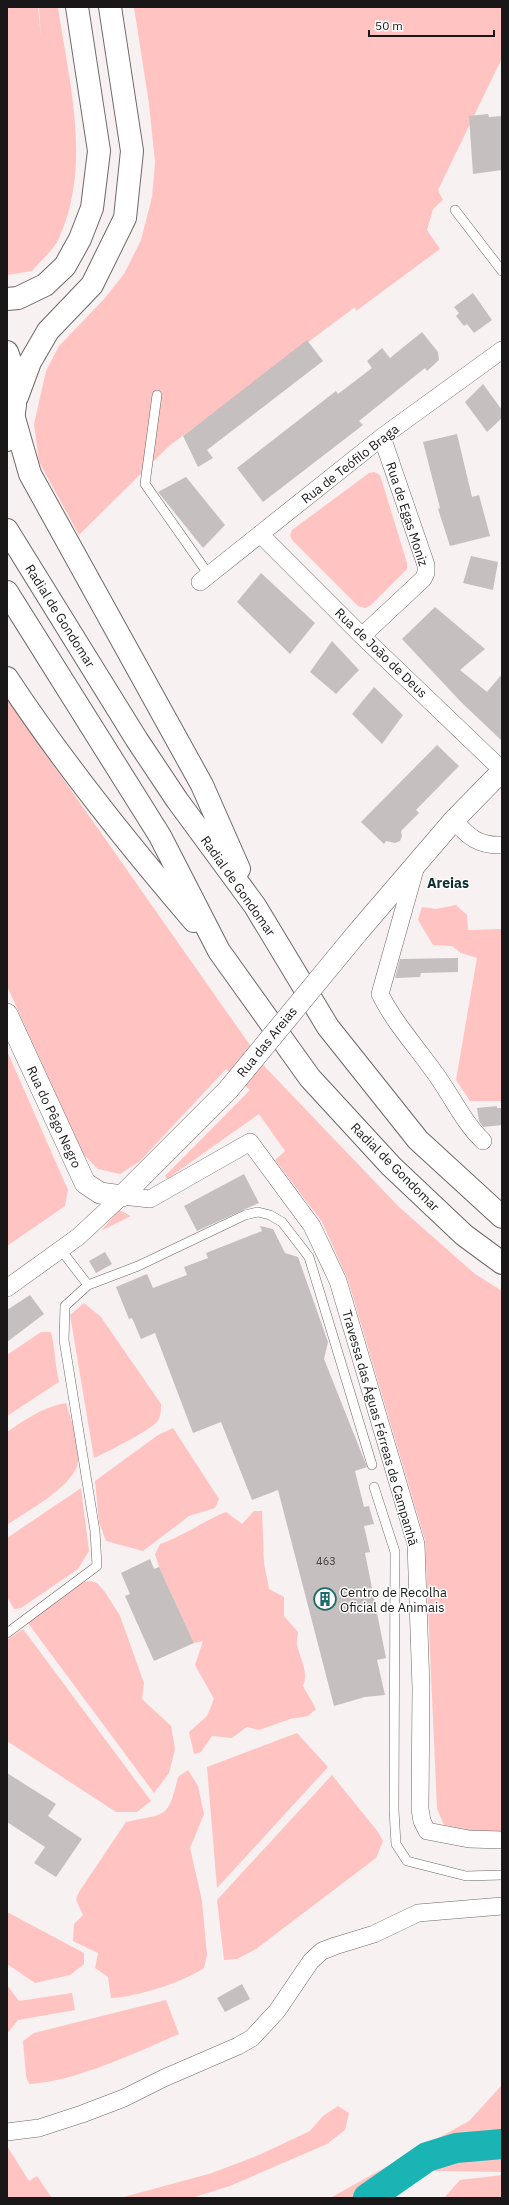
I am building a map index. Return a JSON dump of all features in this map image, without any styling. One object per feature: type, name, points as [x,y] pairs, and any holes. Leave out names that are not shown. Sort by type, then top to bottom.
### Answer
[{"type":"main road","points":[[7,299],[18,298],[45,285],[65,266],[80,239],[92,208],[99,151],[77,7]]},
{"type":"main road","points":[[7,440],[15,408],[30,362],[48,332],[92,285],[125,218],[132,151],[110,7]]},
{"type":"main road","points":[[7,352],[14,370],[15,408],[30,474],[202,785],[255,906]]},
{"type":"main road","name":"Radial de Gondomar","points":[[7,530],[137,740],[177,800],[255,906],[328,1027],[418,1140],[502,1217]]},
{"type":"main road","name":"Radial de Gondomar","points":[[7,592],[112,762],[160,836],[219,951],[316,1084],[391,1166],[464,1235],[502,1263]]},
{"type":"main road","points":[[7,678],[30,713],[139,856],[219,951]]},
{"type":"street","name":"Rua de Teófilo Braga","points":[[204,579],[382,437],[502,350]]},
{"type":"street","name":"Rua de Egas Moniz","points":[[362,636],[423,579],[426,573],[426,565],[382,437]]},
{"type":"street","name":"Rua de João de Deus","points":[[261,535],[362,636],[502,770]]},
{"type":"street","name":"Rua das Areias","points":[[7,1288],[78,1237],[122,1196],[228,1090],[358,932],[454,820],[502,770]]},
{"type":"street","points":[[454,820],[467,836],[481,844],[502,845]]},
{"type":"street","points":[[417,865],[380,994],[390,1014],[433,1069],[474,1132],[483,1141]]},
{"type":"street","name":"Rua do Pêgo Negro","points":[[7,1014],[85,1183],[100,1193],[122,1196]]},
{"type":"street","name":"Travessa das Águas Férreas de Campanhã","points":[[122,1196],[150,1199],[250,1142],[312,1226],[338,1281],[416,1544],[421,1688],[422,1821],[427,1831],[469,1839],[502,1840]]},
{"type":"street","points":[[7,2132],[39,2128],[82,2114],[124,2098],[164,2078],[238,2046],[252,2038],[277,2011],[311,1961],[322,1952],[335,1946],[374,1934],[418,1913],[502,1906]]},
{"type":"lane","points":[[455,210],[502,271]]},
{"type":"lane","points":[[157,395],[145,484],[204,579]]},
{"type":"lane","points":[[7,1633],[97,1566],[95,1531],[64,1340],[65,1306],[88,1285],[138,1266],[245,1215],[258,1212],[270,1215],[282,1222],[309,1257],[372,1465]]},
{"type":"lane","points":[[61,1250],[88,1285]]},
{"type":"lane","points":[[374,1487],[395,1552],[394,1810],[396,1844],[407,1861],[466,1876],[502,1876]]},
{"type":"shaded area","points":[[7,7],[38,7],[41,37],[39,7],[58,7],[72,94],[76,153],[74,182],[69,210],[57,242],[32,271],[7,275]]},
{"type":"shaded area","points":[[134,7],[502,7],[502,58],[438,190],[443,200],[433,209],[427,230],[440,249],[356,311],[355,307],[169,446],[79,535],[39,462],[34,424],[46,371],[59,346],[105,298],[124,274],[141,240],[152,197],[155,162],[149,104]]},
{"type":"shaded area","points":[[374,472],[380,475],[407,563],[407,569],[371,605],[365,608],[358,606],[293,541],[290,536],[292,530],[369,473]]},
{"type":"shaded area","points":[[7,699],[266,1068],[399,1207],[475,1274],[502,1291],[502,1835],[488,1834],[444,1825],[437,1809],[425,1540],[348,1280],[322,1222],[275,1160],[285,1151],[259,1114],[167,1179],[165,1176],[250,1090],[226,1069],[140,1161],[120,1174],[98,1169],[83,1154],[7,986]]},
{"type":"shaded area","points":[[456,905],[467,915],[468,930],[502,929],[502,1101],[470,1101],[456,1080],[477,958],[461,953],[452,946],[433,945],[418,920],[422,907],[436,909]]},
{"type":"shaded area","points":[[7,1051],[68,1190],[65,1206],[7,1246]]},
{"type":"shaded area","points":[[119,1210],[131,1216],[101,1231]]},
{"type":"shaded area","points":[[84,1303],[101,1317],[161,1404],[157,1422],[127,1442],[94,1458],[70,1315]]},
{"type":"shaded area","points":[[41,1332],[51,1332],[59,1382],[7,1416],[7,1355]]},
{"type":"shaded area","points":[[66,1403],[73,1425],[78,1451],[77,1466],[73,1475],[57,1491],[7,1525],[7,1432],[28,1418],[50,1407]]},
{"type":"shaded area","points":[[173,1428],[219,1499],[215,1508],[189,1516],[143,1551],[106,1541],[99,1522],[95,1481],[158,1435]]},
{"type":"shaded area","points":[[81,1488],[89,1551],[78,1569],[21,1608],[14,1609],[7,1597],[7,1538]]},
{"type":"shaded area","points":[[254,1511],[262,1511],[264,1563],[269,1589],[284,1597],[284,1616],[298,1632],[297,1645],[305,1670],[305,1681],[303,1686],[316,1709],[308,1716],[290,1719],[259,1730],[247,1727],[232,1738],[212,1736],[201,1752],[194,1754],[189,1732],[207,1716],[214,1699],[195,1665],[203,1641],[194,1643],[159,1567],[155,1554],[160,1544],[169,1541],[226,1512],[242,1524]]},
{"type":"shaded area","points":[[91,1581],[97,1583],[105,1592],[120,1616],[144,1683],[142,1699],[171,1726],[175,1749],[169,1773],[154,1793],[28,1623],[82,1582]]},
{"type":"shaded area","points":[[23,1629],[151,1801],[137,1812],[116,1812],[7,1741],[7,1640]]},
{"type":"shaded area","points":[[297,1733],[328,1767],[217,1888],[207,1767]]},
{"type":"shaded area","points":[[188,1770],[198,1786],[204,1814],[190,1848],[202,1901],[207,1955],[204,1968],[159,1988],[134,1995],[111,1998],[108,1977],[95,1968],[98,1953],[73,1941],[74,1924],[83,1915],[76,1900],[79,1892],[126,1822],[157,1815],[168,1808],[175,1791],[178,1777]]},
{"type":"shaded area","points":[[332,1775],[378,1832],[383,1841],[376,1858],[256,1949],[237,1959],[224,1960],[217,1900]]},
{"type":"shaded area","points":[[7,1912],[84,1953],[84,1964],[70,1975],[35,1983],[7,1964]]},
{"type":"shaded area","points":[[7,1985],[19,2001],[72,1993],[75,2010],[18,2020],[7,2034]]},
{"type":"shaded area","points":[[166,2000],[179,2034],[85,2072],[66,2078],[29,2084],[26,2076],[23,2041],[34,2033]]},
{"type":"shaded area","points":[[502,2085],[502,2172],[430,2171],[391,2198],[330,2198],[469,2121]]},
{"type":"shaded area","points":[[338,2106],[349,2113],[345,2130],[327,2144],[230,2186],[191,2198],[120,2198],[212,2173],[259,2155],[310,2131],[323,2116]]},
{"type":"shaded area","points":[[7,2146],[29,2181],[37,2176],[52,2198],[7,2198]]},
{"type":"shaded area","points":[[502,2175],[502,2198],[444,2198],[460,2180]]},
{"type":"building","points":[[488,114],[489,117],[502,116],[502,170],[473,174],[469,116]]},
{"type":"building","points":[[473,293],[492,320],[474,333],[467,324],[464,326],[456,316],[459,313],[454,307]]},
{"type":"building","points":[[422,332],[438,352],[439,360],[427,371],[425,368],[359,421],[363,425],[263,502],[237,468],[336,391],[338,394],[372,368],[367,361],[382,348],[390,358]]},
{"type":"building","points":[[307,340],[323,361],[207,450],[213,458],[198,467],[183,436]]},
{"type":"building","points":[[483,384],[502,410],[502,418],[487,432],[465,402]]},
{"type":"building","points":[[457,434],[472,497],[479,495],[490,536],[450,546],[438,509],[440,508],[423,442]]},
{"type":"building","points":[[186,477],[225,525],[203,548],[158,492]]},
{"type":"building","points":[[471,556],[498,562],[493,590],[463,583]]},
{"type":"building","points":[[261,573],[315,623],[290,654],[237,602]]},
{"type":"building","points":[[435,607],[485,649],[460,670],[487,692],[502,674],[502,741],[461,702],[402,639]]},
{"type":"building","points":[[332,641],[359,670],[336,694],[310,672]]},
{"type":"building","points":[[374,687],[403,715],[382,744],[352,714]]},
{"type":"building","points":[[437,745],[459,766],[416,810],[419,813],[401,831],[402,836],[400,841],[395,843],[386,841],[384,844],[361,822]]},
{"type":"building","points":[[458,958],[458,972],[421,973],[420,977],[395,978],[400,959]]},
{"type":"building","points":[[497,1106],[497,1108],[502,1108],[502,1125],[483,1127],[479,1121],[477,1108]]},
{"type":"building","points":[[244,1174],[259,1203],[197,1231],[184,1206]]},
{"type":"building","points":[[260,1226],[273,1229],[285,1253],[298,1257],[328,1342],[324,1359],[367,1467],[355,1471],[364,1507],[369,1506],[374,1524],[364,1526],[370,1552],[365,1553],[386,1658],[377,1660],[385,1695],[365,1697],[334,1706],[278,1490],[252,1500],[221,1422],[193,1433],[155,1333],[141,1339],[132,1318],[129,1319],[116,1287],[147,1274],[153,1288],[187,1275],[184,1267],[208,1258],[206,1253],[262,1231]]},
{"type":"building","points":[[105,1252],[112,1264],[96,1273],[89,1261]]},
{"type":"building","points":[[30,1295],[44,1314],[7,1342],[7,1310]]},
{"type":"building","points":[[150,1559],[154,1569],[159,1567],[194,1643],[154,1661],[125,1596],[130,1594],[121,1573]]},
{"type":"building","points":[[7,1773],[56,1804],[48,1816],[82,1839],[56,1877],[34,1863],[45,1847],[7,1822]]},
{"type":"building","points":[[242,1984],[250,1999],[225,2012],[217,1998]]},
{"type":"waterway","points":[[368,2198],[427,2157],[456,2148],[502,2144]]},
{"type":"place","name":"Centro de Recolha Oficial de Animais","points":[[325,1599]]},
{"type":"district","name":"Areias","points":[[448,883]]}]
